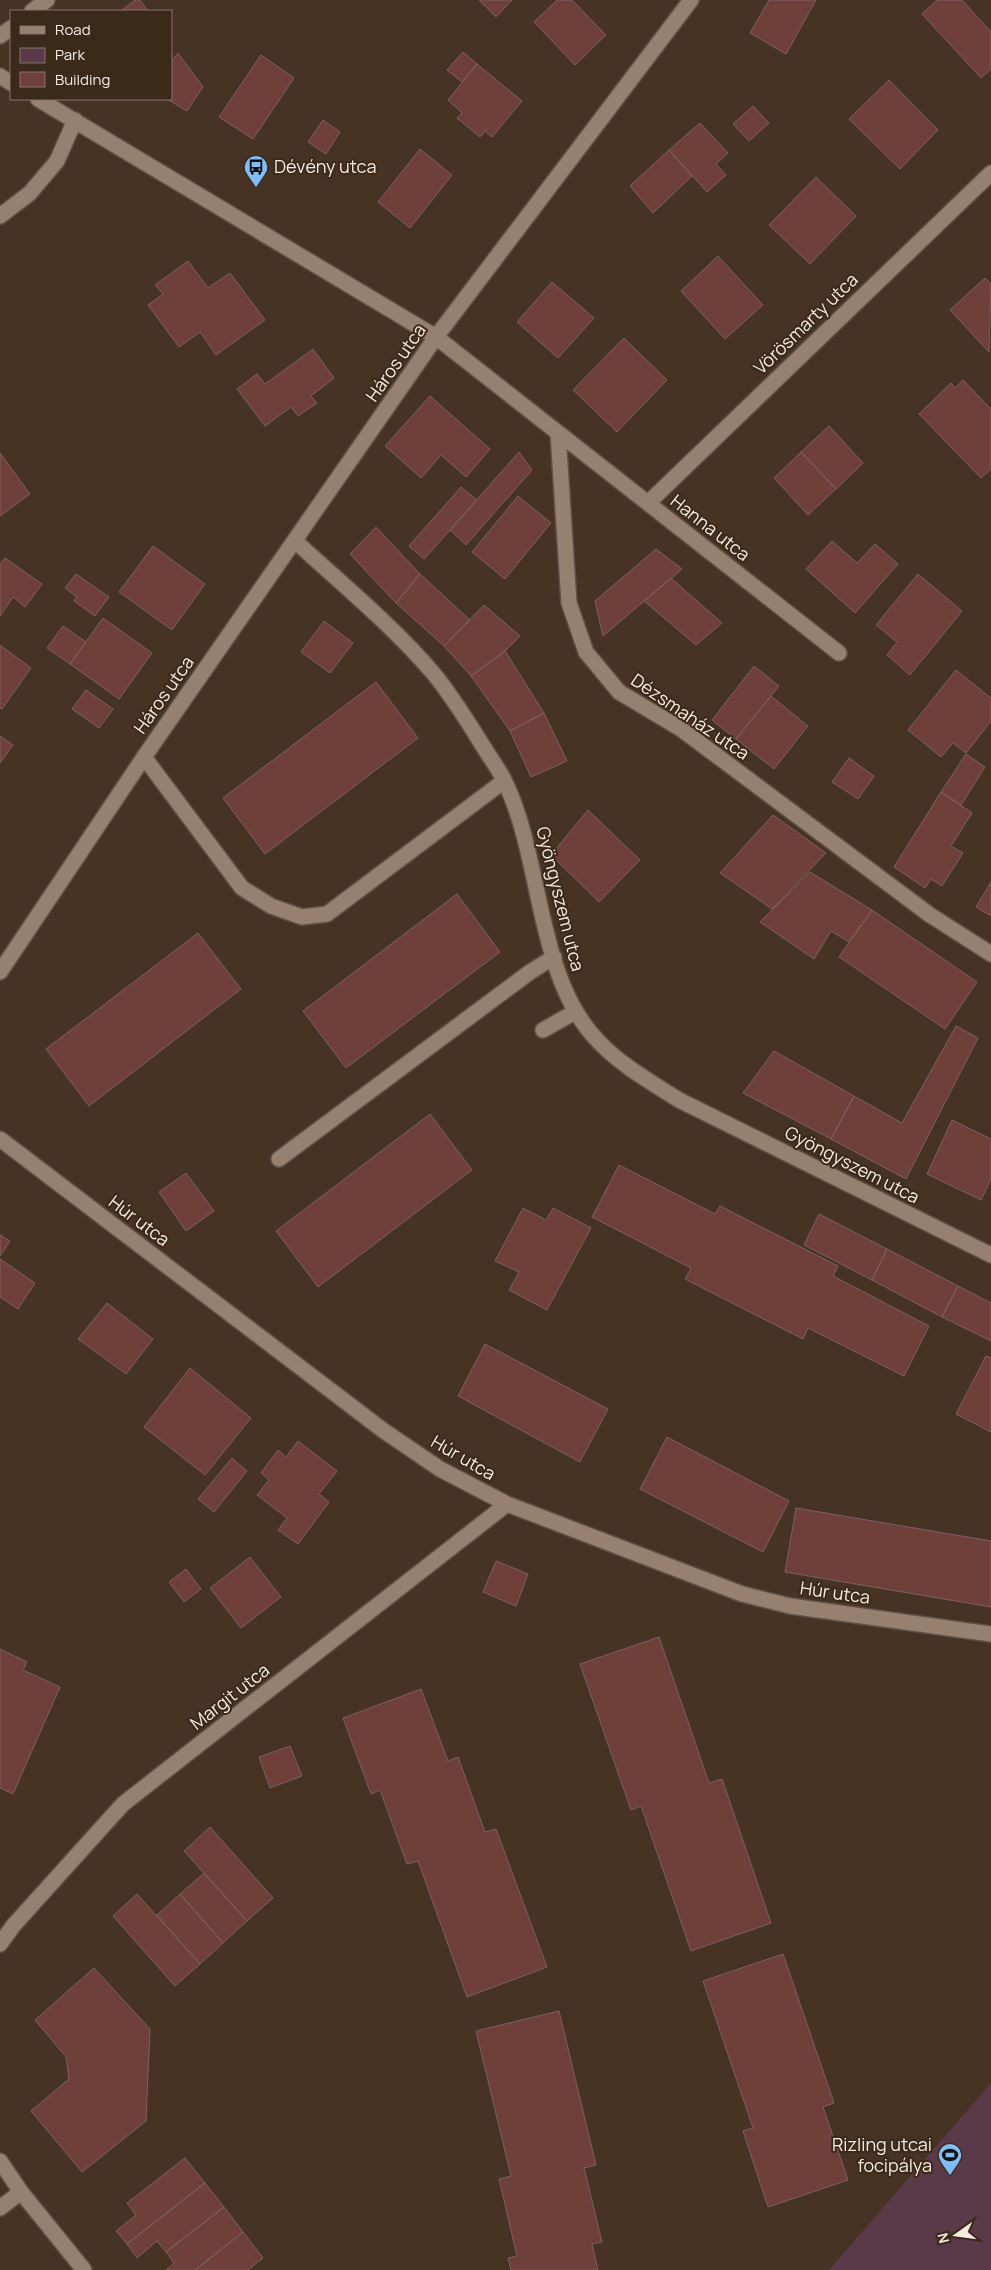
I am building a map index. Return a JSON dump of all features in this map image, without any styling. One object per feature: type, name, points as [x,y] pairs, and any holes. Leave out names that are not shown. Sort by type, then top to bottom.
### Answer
[{"type":"street","points":[[33,10],[47,0]]},
{"type":"street","name":"Háros utca","points":[[0,972],[144,757],[436,337],[691,0]]},
{"type":"street","points":[[40,100],[436,337],[558,433]]},
{"type":"street","points":[[0,216],[30,192],[57,161],[75,120]]},
{"type":"street","name":"Vörösmarty utca","points":[[648,503],[991,173]]},
{"type":"street","name":"Hanna utca","points":[[558,433],[839,653]]},
{"type":"street","name":"Dézsmaház utca","points":[[558,433],[569,603],[586,652],[618,692],[681,729],[930,915],[991,954]]},
{"type":"street","name":"Gyöngyszem utca","points":[[294,541],[384,624],[434,674],[469,724],[504,781],[522,824],[540,910],[554,957],[575,1012],[598,1042],[634,1072],[679,1100],[991,1255]]},
{"type":"street","name":"Háros utca","points":[[144,757],[242,888],[271,906],[302,916],[327,914],[504,781]]},
{"type":"street","points":[[279,1159],[522,978],[554,957]]},
{"type":"street","points":[[543,1030],[575,1012]]},
{"type":"street","name":"Húr utca","points":[[0,1139],[384,1431],[440,1469],[506,1504],[742,1594],[790,1606],[991,1634]]},
{"type":"street","name":"Margit utca","points":[[0,1944],[13,1926],[123,1804],[506,1504]]},
{"type":"street","points":[[0,2161],[21,2192],[84,2270]]},
{"type":"street","points":[[0,2208],[21,2192]]},
{"type":"green space","name":"Rizling utcai focipálya","points":[[991,2083],[991,2270],[829,2270]]},
{"type":"building","points":[[135,0],[140,0],[147,10],[122,10]]},
{"type":"building","points":[[479,0],[512,0],[496,17]]},
{"type":"building","points":[[557,0],[572,0],[606,35],[575,65],[534,22]]},
{"type":"building","points":[[769,0],[816,0],[786,54],[750,33]]},
{"type":"building","points":[[937,0],[962,0],[991,32],[991,69],[981,78],[922,14]]},
{"type":"building","points":[[463,52],[477,64],[462,82],[447,70]]},
{"type":"building","points":[[178,53],[203,87],[187,111],[169,100],[172,100],[172,61]]},
{"type":"building","points":[[261,55],[294,78],[253,139],[219,117]]},
{"type":"building","points":[[477,64],[522,101],[492,137],[485,131],[480,137],[457,118],[462,113],[448,100]]},
{"type":"building","points":[[889,80],[938,130],[900,169],[849,119]]},
{"type":"building","points":[[753,106],[769,123],[749,141],[733,124]]},
{"type":"building","points":[[323,120],[340,132],[326,154],[308,142]]},
{"type":"building","points":[[700,123],[728,153],[716,164],[726,175],[707,192],[669,150]]},
{"type":"building","points":[[420,149],[452,175],[410,228],[378,202]]},
{"type":"building","points":[[669,150],[692,176],[653,213],[630,186]]},
{"type":"building","points":[[816,177],[856,216],[810,264],[769,225]]},
{"type":"building","points":[[718,256],[763,305],[725,339],[681,291]]},
{"type":"building","points":[[188,261],[208,288],[230,273],[265,320],[216,355],[200,332],[179,347],[148,305],[163,294],[155,285]]},
{"type":"building","points":[[985,278],[991,284],[989,352],[950,310]]},
{"type":"building","points":[[552,282],[594,318],[558,358],[517,322]]},
{"type":"building","points":[[624,338],[667,380],[617,432],[573,390]]},
{"type":"building","points":[[313,349],[334,378],[311,396],[317,403],[298,416],[291,407],[265,426],[237,389],[257,374],[265,384]]},
{"type":"building","points":[[963,380],[991,409],[991,469],[981,478],[919,414],[951,383],[955,388]]},
{"type":"building","points":[[430,396],[490,449],[466,477],[441,455],[421,478],[385,446]]},
{"type":"building","points":[[829,426],[863,463],[836,489],[801,452]]},
{"type":"building","points":[[519,452],[532,470],[466,545],[450,530]]},
{"type":"building","points":[[801,452],[836,489],[808,515],[774,478]]},
{"type":"building","points":[[0,453],[30,494],[0,516]]},
{"type":"building","points":[[461,487],[477,500],[424,559],[409,546]]},
{"type":"building","points":[[518,496],[551,523],[505,579],[472,552]]},
{"type":"building","points":[[376,527],[420,574],[396,603],[350,554]]},
{"type":"building","points":[[832,541],[857,563],[875,544],[898,564],[855,613],[806,569]]},
{"type":"building","points":[[153,546],[205,584],[172,630],[119,592]]},
{"type":"building","points":[[656,549],[682,569],[603,636],[595,601]]},
{"type":"building","points":[[5,558],[42,584],[25,607],[13,597],[0,616],[0,564]]},
{"type":"building","points":[[76,574],[109,597],[95,616],[74,601],[77,597],[65,588]]},
{"type":"building","points":[[420,574],[470,620],[444,646],[396,603]]},
{"type":"building","points":[[918,574],[962,611],[910,675],[887,655],[897,642],[876,625]]},
{"type":"building","points":[[671,578],[722,623],[696,645],[644,601]]},
{"type":"building","points":[[484,605],[520,636],[505,651],[471,676],[444,646]]},
{"type":"building","points":[[103,618],[152,653],[119,699],[70,664]]},
{"type":"building","points":[[324,621],[353,643],[330,673],[301,652]]},
{"type":"building","points":[[63,626],[86,642],[70,664],[47,648]]},
{"type":"building","points":[[0,645],[31,668],[2,709],[0,708]]},
{"type":"building","points":[[505,651],[544,713],[510,731],[471,676]]},
{"type":"building","points":[[754,666],[779,686],[736,739],[712,720]]},
{"type":"building","points":[[956,670],[991,698],[991,721],[966,753],[953,743],[941,757],[908,730]]},
{"type":"building","points":[[376,682],[418,738],[265,854],[223,798]]},
{"type":"building","points":[[86,690],[113,709],[99,728],[72,709]]},
{"type":"building","points":[[771,696],[808,726],[774,769],[736,739]]},
{"type":"building","points":[[544,713],[567,761],[531,777],[510,731]]},
{"type":"building","points":[[0,736],[13,745],[0,763]]},
{"type":"building","points":[[966,754],[985,767],[961,805],[941,792]]},
{"type":"building","points":[[849,758],[874,776],[858,799],[832,782]]},
{"type":"building","points":[[941,792],[972,813],[951,846],[963,853],[942,886],[931,879],[925,888],[894,867]]},
{"type":"building","points":[[588,810],[640,860],[599,902],[551,855]]},
{"type":"building","points":[[773,815],[826,853],[772,909],[720,873]]},
{"type":"building","points":[[810,872],[872,910],[849,942],[831,931],[814,959],[760,922]]},
{"type":"building","points":[[991,882],[991,916],[976,907]]},
{"type":"building","points":[[457,894],[500,952],[346,1068],[303,1011]]},
{"type":"building","points":[[872,910],[977,982],[945,1029],[839,957]]},
{"type":"building","points":[[198,933],[241,989],[89,1106],[46,1049]]},
{"type":"building","points":[[956,1026],[978,1038],[906,1179],[831,1139],[854,1096],[902,1123]]},
{"type":"building","points":[[774,1051],[854,1096],[831,1139],[743,1093]]},
{"type":"building","points":[[430,1114],[472,1170],[318,1287],[276,1231]]},
{"type":"building","points":[[952,1120],[991,1139],[991,1179],[981,1200],[927,1174]]},
{"type":"building","points":[[619,1165],[715,1214],[720,1206],[838,1266],[833,1276],[929,1326],[904,1376],[808,1328],[803,1339],[685,1279],[691,1268],[592,1217]]},
{"type":"building","points":[[186,1173],[214,1211],[186,1231],[159,1192]]},
{"type":"building","points":[[523,1208],[546,1220],[553,1208],[591,1228],[547,1310],[509,1290],[519,1272],[495,1261]]},
{"type":"building","points":[[819,1214],[887,1249],[872,1280],[804,1245]]},
{"type":"building","points":[[0,1235],[10,1241],[0,1256]]},
{"type":"building","points":[[887,1249],[958,1286],[942,1317],[872,1280]]},
{"type":"building","points":[[0,1259],[35,1283],[18,1309],[0,1297]]},
{"type":"building","points":[[958,1286],[991,1303],[991,1341],[942,1317]]},
{"type":"building","points":[[107,1303],[153,1339],[126,1374],[78,1339]]},
{"type":"building","points":[[485,1344],[608,1409],[580,1462],[458,1396]]},
{"type":"building","points":[[986,1356],[991,1358],[991,1432],[956,1414]]},
{"type":"building","points":[[190,1368],[251,1418],[205,1475],[144,1427]]},
{"type":"building","points":[[667,1437],[789,1501],[763,1552],[640,1489]]},
{"type":"building","points":[[298,1441],[337,1471],[319,1494],[329,1502],[298,1544],[278,1530],[287,1518],[257,1495],[269,1480],[261,1473],[278,1450],[286,1457]]},
{"type":"building","points":[[232,1458],[247,1471],[214,1512],[198,1499]]},
{"type":"building","points":[[796,1508],[991,1541],[991,1607],[785,1572]]},
{"type":"building","points":[[250,1557],[281,1597],[241,1628],[210,1588]]},
{"type":"building","points":[[496,1561],[528,1574],[516,1606],[483,1592]]},
{"type":"building","points":[[186,1569],[201,1589],[184,1602],[169,1582]]},
{"type":"building","points":[[659,1637],[709,1783],[722,1779],[771,1923],[691,1951],[641,1806],[631,1810],[580,1664]]},
{"type":"building","points":[[0,1649],[27,1662],[23,1670],[60,1687],[13,1794],[0,1788]]},
{"type":"building","points":[[421,1689],[448,1761],[458,1757],[485,1832],[496,1829],[547,1967],[467,1997],[418,1861],[407,1864],[380,1790],[371,1794],[343,1718]]},
{"type":"building","points":[[290,1746],[302,1776],[270,1788],[259,1757]]},
{"type":"building","points":[[210,1827],[273,1898],[247,1921],[184,1851]]},
{"type":"building","points":[[204,1873],[247,1921],[223,1943],[180,1894]]},
{"type":"building","points":[[137,1894],[200,1964],[175,1986],[113,1916]]},
{"type":"building","points":[[180,1894],[223,1943],[200,1964],[157,1915]]},
{"type":"building","points":[[783,1954],[834,2103],[823,2107],[848,2180],[768,2207],[743,2131],[753,2128],[703,1981]]},
{"type":"building","points":[[94,1968],[150,2029],[146,2121],[82,2172],[31,2111],[69,2079],[66,2057],[35,2020]]},
{"type":"building","points":[[559,2011],[596,2165],[584,2168],[602,2242],[592,2244],[598,2270],[511,2270],[508,2258],[517,2256],[499,2179],[511,2176],[476,2031]]},
{"type":"building","points":[[185,2158],[205,2183],[127,2244],[116,2231],[136,2215],[127,2203]]},
{"type":"building","points":[[205,2183],[224,2207],[166,2252],[157,2241],[137,2258],[127,2244]]},
{"type":"building","points":[[224,2207],[243,2232],[195,2270],[166,2270],[174,2263],[166,2252]]},
{"type":"building","points":[[243,2232],[263,2258],[248,2270],[195,2270]]},
{"type":"place","name":"Dévény utca","points":[[256,188]]},
{"type":"place","name":"Rizling utcai focipálya","points":[[950,2176]]}]
